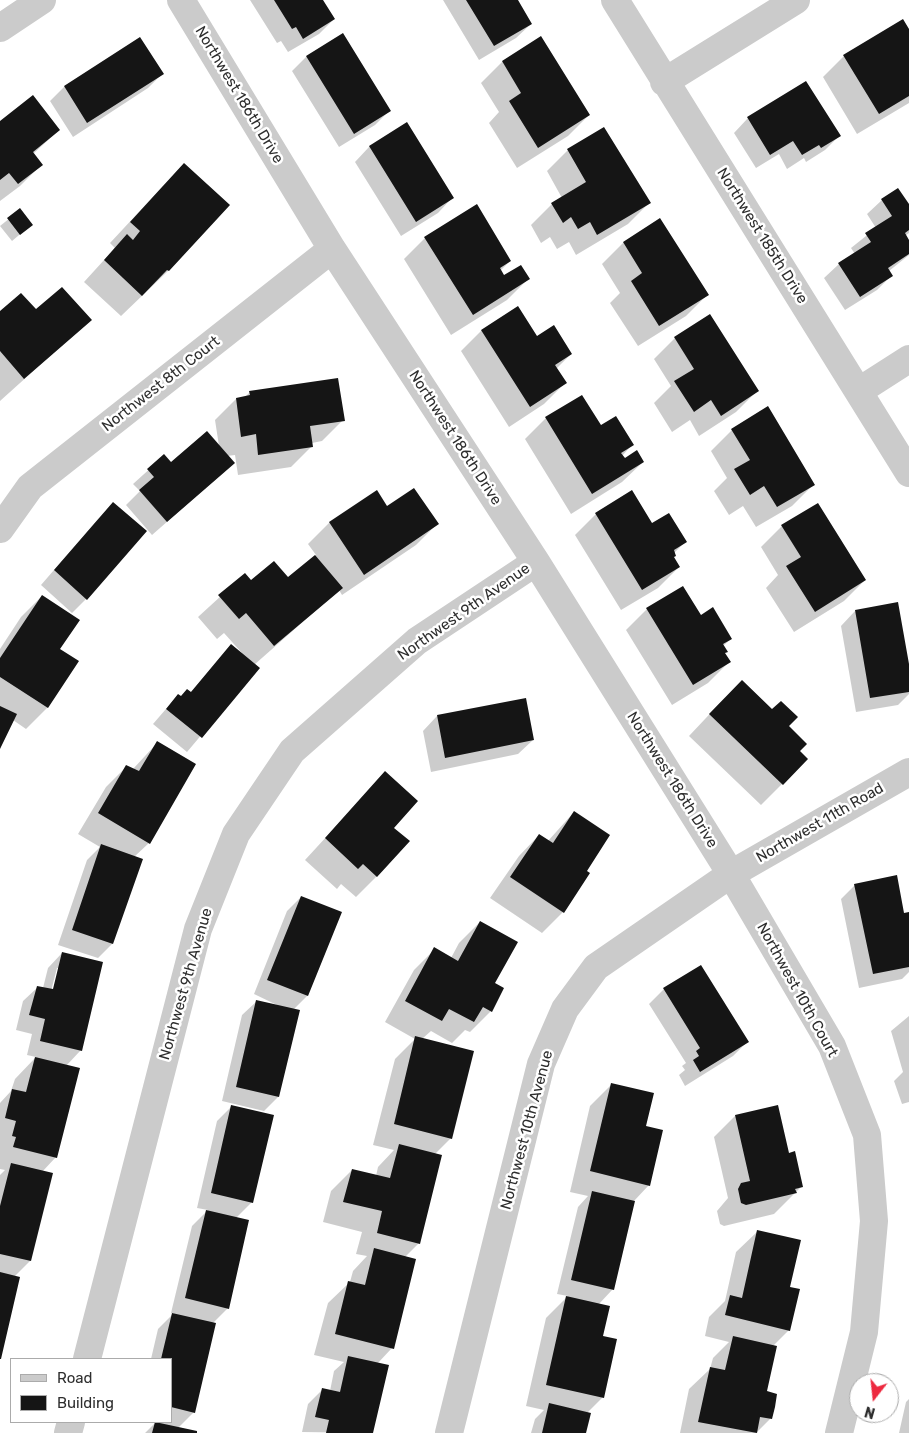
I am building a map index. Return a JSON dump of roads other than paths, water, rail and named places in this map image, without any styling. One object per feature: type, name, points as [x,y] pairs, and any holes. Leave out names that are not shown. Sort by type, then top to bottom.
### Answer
[{"type":"street","points":[[0,28],[42,0]]},
{"type":"street","name":"Northwest 186th Drive","points":[[181,0],[332,249],[536,562],[731,874]]},
{"type":"street","name":"Northwest 185th Drive","points":[[615,0],[664,82],[909,473]]},
{"type":"street","points":[[664,82],[796,0]]},
{"type":"street","name":"Northwest 8th Court","points":[[0,528],[30,487],[332,249]]},
{"type":"street","points":[[859,391],[909,359]]},
{"type":"street","name":"Northwest 9th Avenue","points":[[87,1358],[198,928],[236,834],[292,750],[417,641],[536,562]]},
{"type":"street","name":"Northwest 11th Road","points":[[731,874],[909,772]]},
{"type":"street","name":"Northwest 10th Avenue","points":[[449,1433],[541,1064],[565,1009],[596,967],[731,874]]},
{"type":"street","name":"Northwest 10th Court","points":[[731,874],[832,1046],[867,1136],[874,1221],[864,1332],[839,1433]]}]
